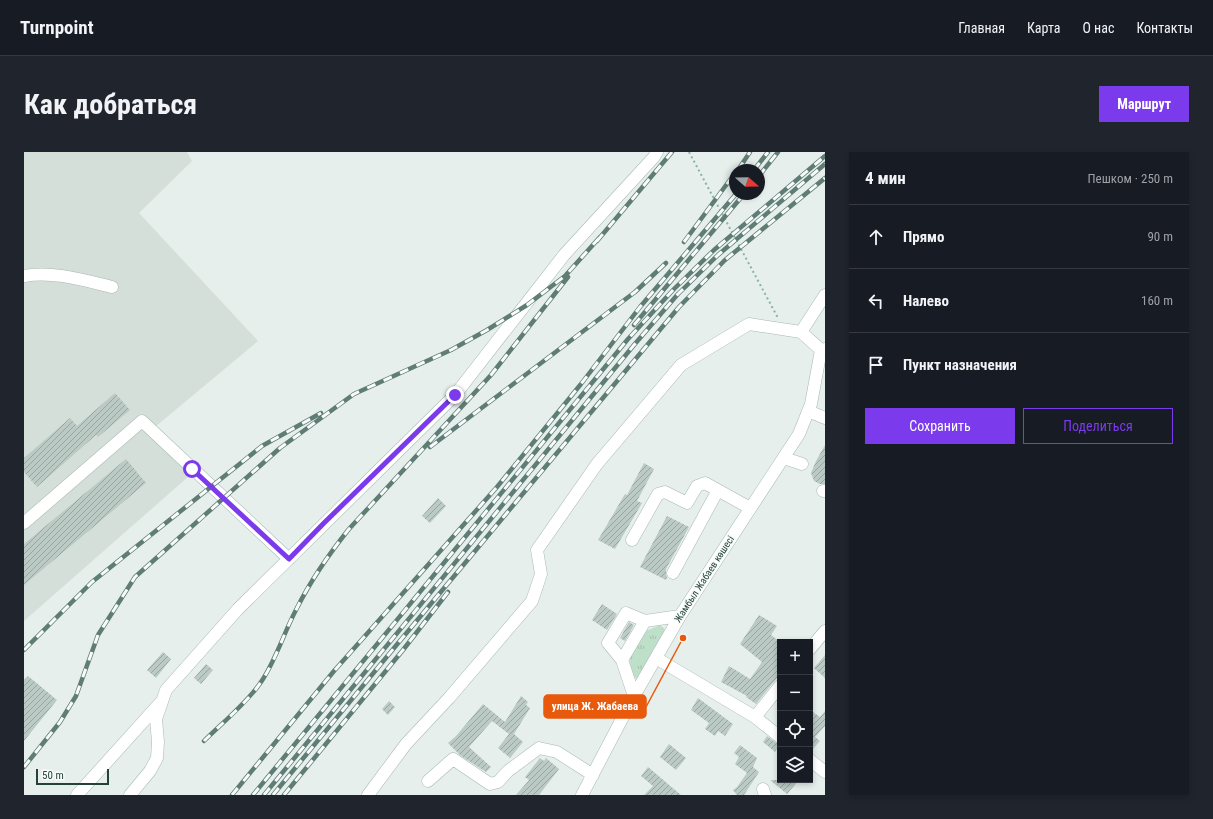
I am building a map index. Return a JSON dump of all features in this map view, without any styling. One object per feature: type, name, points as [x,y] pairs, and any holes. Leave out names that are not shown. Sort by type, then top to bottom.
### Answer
[{"type":"street","points":[[130,795],[150,771],[157,758],[158,742],[156,719],[166,690],[238,609],[455,395],[564,255],[656,154]]},
{"type":"street","points":[[24,276],[38,274],[75,277],[112,287]]},
{"type":"street","points":[[801,332],[825,295]]},
{"type":"street","points":[[368,795],[406,744],[449,698],[532,601],[541,574],[537,550],[596,464],[681,365],[749,324],[801,332],[823,349]]},
{"type":"street","name":"Жамбыл Жабаев көшесі","points":[[582,795],[634,696],[680,616],[799,434],[811,404],[818,362],[823,349]]},
{"type":"street","points":[[808,411],[825,418]]},
{"type":"street","points":[[24,523],[142,421],[289,559]]},
{"type":"street","points":[[784,458],[802,464]]},
{"type":"street","points":[[632,540],[658,494],[665,492],[688,503],[697,486],[705,484],[750,508]]},
{"type":"street","points":[[673,572],[718,490]]},
{"type":"street","points":[[634,696],[622,660],[608,643],[626,613],[645,621],[680,616]]},
{"type":"street","points":[[622,660],[645,621]]},
{"type":"street","points":[[813,645],[825,631]]},
{"type":"street","points":[[656,658],[755,717],[777,735]]},
{"type":"street","points":[[755,717],[777,690]]},
{"type":"street","points":[[77,795],[163,699]]},
{"type":"street","points":[[428,781],[453,759],[490,784],[498,782],[508,771],[539,748],[557,752],[593,775]]},
{"type":"street","points":[[813,762],[825,772]]},
{"type":"path","points":[[690,152],[784,329]]},
{"type":"shaded area","points":[[24,152],[187,152],[192,161],[139,213],[258,341],[155,427],[197,469],[24,621]]},
{"type":"green space","points":[[660,625],[667,632],[640,679],[633,677],[629,657],[646,631]]},
{"type":"building","points":[[115,393],[130,410],[98,437],[96,435],[37,487],[24,472],[24,458],[70,418],[77,426]]},
{"type":"building","points":[[825,445],[825,484],[820,484],[814,481],[811,473]]},
{"type":"building","points":[[126,459],[146,483],[24,585],[24,544]]},
{"type":"building","points":[[644,463],[654,469],[637,501],[642,503],[615,549],[598,540],[625,494],[627,495]]},
{"type":"building","points":[[438,498],[446,506],[430,523],[422,516]]},
{"type":"building","points":[[667,516],[689,527],[666,569],[666,580],[640,567]]},
{"type":"building","points":[[602,604],[617,614],[607,630],[592,620]]},
{"type":"building","points":[[759,615],[777,626],[771,635],[777,640],[777,678],[756,704],[746,697],[747,696],[721,682],[729,666],[750,679],[762,662],[740,644]]},
{"type":"building","points":[[629,622],[634,625],[625,641],[620,638]]},
{"type":"building","points":[[163,652],[171,659],[156,678],[147,670]]},
{"type":"building","points":[[825,655],[825,678],[814,668]]},
{"type":"building","points":[[206,664],[213,670],[201,684],[194,678]]},
{"type":"building","points":[[28,676],[57,700],[24,741],[24,680]]},
{"type":"building","points":[[521,696],[528,702],[526,705],[530,708],[514,734],[523,742],[510,758],[498,748],[509,734],[492,721],[469,747],[491,767],[486,772],[461,756],[448,743],[456,736],[483,704],[505,722]]},
{"type":"building","points":[[698,698],[733,724],[725,736],[718,731],[715,736],[705,729],[709,723],[691,710]]},
{"type":"building","points":[[389,701],[395,707],[388,715],[382,709]]},
{"type":"building","points":[[825,711],[825,726],[815,737],[820,741],[813,749],[813,712],[820,717]]},
{"type":"building","points":[[767,736],[777,744],[775,752],[763,742]]},
{"type":"building","points":[[669,744],[686,758],[676,770],[660,757]]},
{"type":"building","points":[[740,745],[757,758],[753,767],[759,772],[744,795],[737,795],[733,790],[747,773],[735,764],[739,757],[734,753]]},
{"type":"building","points":[[540,758],[544,761],[546,758],[559,769],[539,795],[516,795],[529,780],[525,777]]},
{"type":"building","points":[[648,767],[681,795],[644,795],[653,786],[641,776]]},
{"type":"building","points":[[770,780],[777,780],[777,783],[796,783],[787,794]]},
{"type":"railway","points":[[597,241],[672,152]]},
{"type":"railway","points":[[742,164],[750,152]]},
{"type":"railway","points":[[759,164],[768,152]]},
{"type":"railway","points":[[765,168],[778,152]]},
{"type":"railway","points":[[253,795],[628,339],[674,289],[714,250],[825,156]]},
{"type":"railway","points":[[264,795],[634,345],[678,294],[718,255],[825,164]]},
{"type":"railway","points":[[273,795],[679,307],[725,260],[825,178]]},
{"type":"railway","points":[[684,242],[729,181]]},
{"type":"railway","points":[[232,795],[334,671],[497,487],[581,384],[640,307],[731,200]]},
{"type":"railway","points":[[634,325],[739,200]]},
{"type":"railway","points":[[24,767],[60,722],[76,696],[98,635],[135,577],[280,448],[354,394],[451,350],[527,305],[565,276],[600,237]]},
{"type":"railway","points":[[430,447],[635,292],[666,263]]},
{"type":"railway","points":[[204,741],[256,690],[271,665],[292,617],[308,587],[349,529],[491,375],[568,277]]},
{"type":"railway","points":[[24,650],[92,582],[262,446],[321,413]]},
{"type":"railway","points":[[284,795],[403,650],[448,592]]},
{"type":"place","name":"улица Ж. Жабаева","points":[[683,638]]},
{"type":"route","points":[[192,469],[289,559],[455,395]]}]
